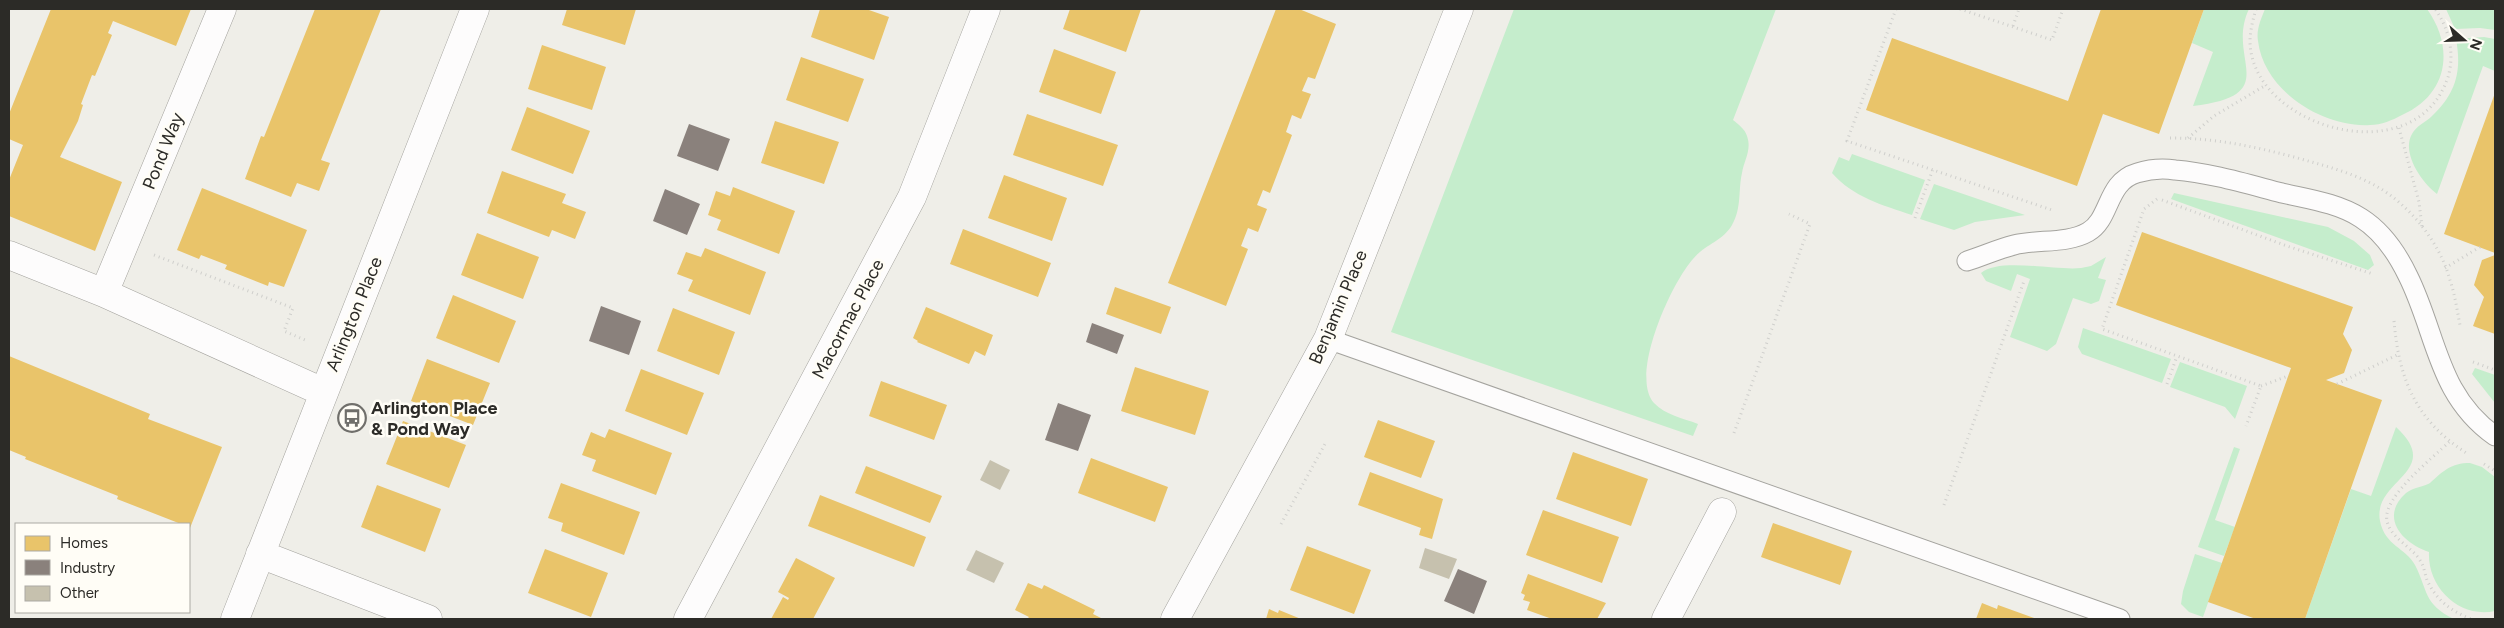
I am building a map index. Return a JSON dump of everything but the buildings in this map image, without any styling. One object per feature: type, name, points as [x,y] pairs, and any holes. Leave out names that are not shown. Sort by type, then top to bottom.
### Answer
[{"type":"street","name":"Pond Way","points":[[104,293],[222,9]]},
{"type":"street","name":"Arlington Place","points":[[235,619],[474,9]]},
{"type":"street","name":"Macormac Place","points":[[688,619],[912,197],[986,9]]},
{"type":"street","name":"Benjamin Place","points":[[1176,619],[1328,339],[1459,9]]},
{"type":"street","points":[[9,255],[104,293],[323,392]]},
{"type":"street","points":[[1666,619],[1722,512]]},
{"type":"street","points":[[260,554],[428,619]]},
{"type":"lane","points":[[1967,261],[2014,245],[2072,238],[2090,232],[2102,216],[2120,183],[2135,173],[2154,169],[2201,173],[2337,206],[2361,218],[2384,236],[2398,255],[2410,278],[2449,384],[2467,411],[2495,436]]},
{"type":"lane","points":[[1328,339],[2120,619]]},
{"type":"path","points":[[1847,141],[1896,9]]},
{"type":"path","points":[[1960,9],[2052,40],[2063,9]]},
{"type":"path","points":[[2013,26],[2019,9]]},
{"type":"path","points":[[2256,9],[2251,28],[2250,44],[2256,67],[2266,85],[2301,114],[2336,129],[2380,132],[2400,128],[2417,119],[2433,105],[2445,86],[2450,70],[2451,52],[2447,33],[2435,9]]},
{"type":"path","points":[[2187,138],[2214,116],[2266,85]]},
{"type":"path","points":[[2400,128],[2419,202],[2422,227]]},
{"type":"path","points":[[1915,218],[1933,169]]},
{"type":"path","points":[[2288,376],[2261,386],[2102,329],[2144,208],[2158,198],[2287,246],[2376,275]]},
{"type":"path","points":[[1734,433],[1810,224],[1788,214]]},
{"type":"path","points":[[2446,268],[2480,247]]},
{"type":"path","points":[[151,254],[293,308],[284,331],[305,340]]},
{"type":"path","points":[[1944,505],[2024,281]]},
{"type":"path","points":[[2394,320],[2399,354],[2408,391],[2449,442],[2472,456]]},
{"type":"path","points":[[2337,384],[2399,354]]},
{"type":"path","points":[[2167,384],[2177,356]]},
{"type":"path","points":[[2246,426],[2261,386]]},
{"type":"path","points":[[2449,442],[2394,496],[2388,510],[2387,522],[2397,538],[2418,555],[2431,590],[2442,603],[2456,613],[2471,619]]},
{"type":"path","points":[[1281,524],[1325,444]]},
{"type":"path","points":[[2480,461],[2495,471]]},
{"type":"green space","points":[[1514,9],[1776,9],[1733,120],[1745,131],[1749,146],[1742,173],[1739,206],[1735,219],[1724,235],[1697,254],[1684,271],[1665,307],[1650,351],[1647,372],[1648,390],[1654,403],[1669,413],[1698,424],[1693,436],[1391,332]]},
{"type":"green space","points":[[2204,9],[2249,9],[2243,27],[2245,84],[2237,93],[2221,101],[2193,106],[2213,52],[2192,43]]},
{"type":"green space","points":[[2265,9],[2427,9],[2436,24],[2444,54],[2438,83],[2417,106],[2383,123],[2374,125],[2352,124],[2315,113],[2299,103],[2271,76],[2263,59],[2258,41],[2259,25]]},
{"type":"green space","points":[[2446,9],[2495,9],[2495,30],[2480,28],[2455,29]]},
{"type":"green space","points":[[2484,37],[2495,39],[2495,71],[2483,66],[2437,194],[2425,183],[2415,167],[2409,150],[2409,142],[2414,131],[2432,116],[2447,99],[2452,90],[2458,61],[2456,39]]},
{"type":"green space","points":[[1852,154],[1925,180],[1912,215],[1879,204],[1859,194],[1832,173],[1839,157],[1849,161]]},
{"type":"green space","points":[[1934,184],[2025,215],[1975,222],[1954,230],[1920,219]]},
{"type":"green space","points":[[2174,193],[2328,227],[2354,241],[2370,255],[2374,265],[2368,270],[2171,199]]},
{"type":"green space","points":[[2106,257],[2098,278],[2106,280],[2099,301],[2091,304],[2073,298],[2056,344],[2047,351],[2010,337],[2030,279],[2017,274],[2011,291],[1986,281],[1981,273],[1989,268],[2014,265],[2081,268],[2091,266]]},
{"type":"green space","points":[[2083,328],[2171,359],[2162,383],[2082,354],[2078,347]]},
{"type":"green space","points":[[2180,362],[2247,386],[2235,419],[2225,407],[2170,387]]},
{"type":"green space","points":[[2475,368],[2495,375],[2495,403],[2472,374]]},
{"type":"green space","points":[[2396,427],[2409,442],[2413,455],[2410,466],[2386,495],[2380,507],[2380,521],[2386,536],[2415,565],[2431,602],[2454,619],[2305,619],[2351,489],[2371,496]]},
{"type":"green space","points":[[2234,447],[2240,449],[2215,520],[2235,527],[2224,556],[2198,547]]},
{"type":"green space","points":[[2470,463],[2482,467],[2495,477],[2495,611],[2469,610],[2448,598],[2433,577],[2429,552],[2419,548],[2403,536],[2394,520],[2394,511],[2398,502],[2406,493],[2430,483],[2443,471],[2452,466]]},
{"type":"green space","points":[[2195,554],[2222,563],[2203,617],[2189,612],[2181,604],[2183,591]]},
{"type":"place","name":"Arlington Place & Pond Way","points":[[352,418]]}]
